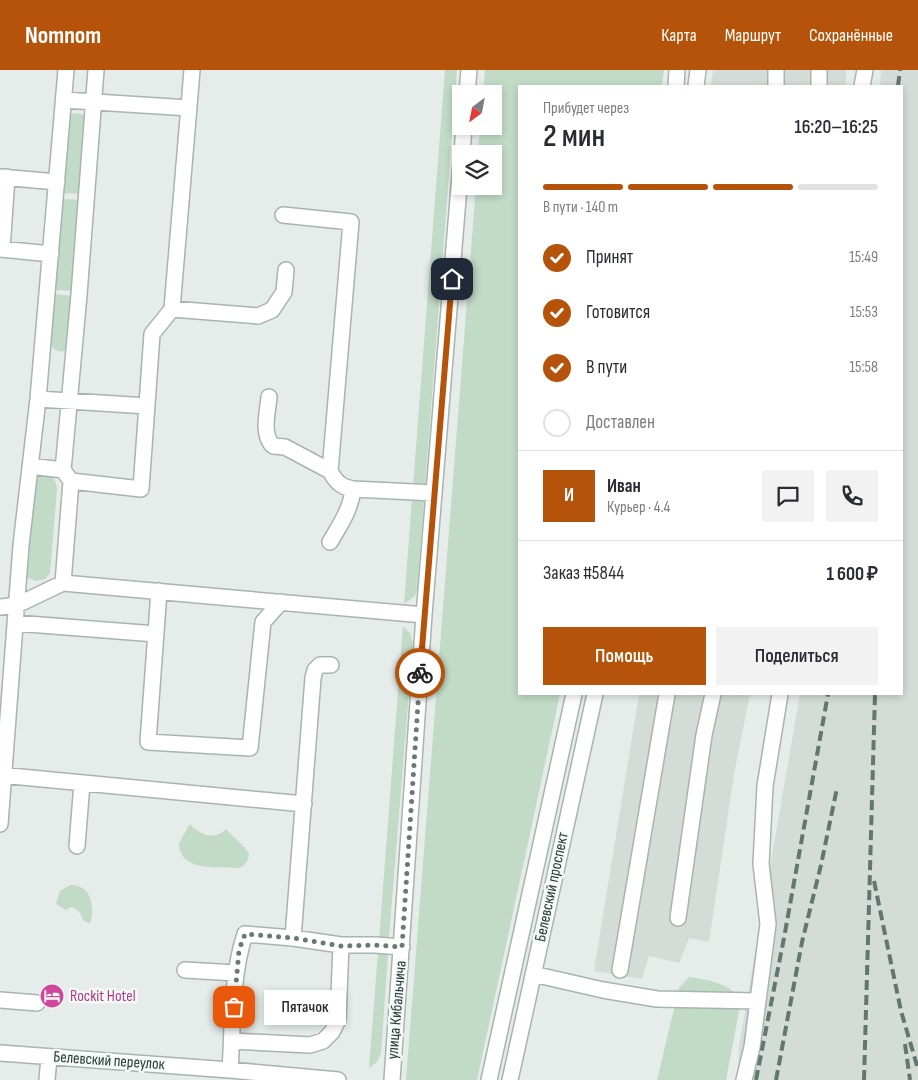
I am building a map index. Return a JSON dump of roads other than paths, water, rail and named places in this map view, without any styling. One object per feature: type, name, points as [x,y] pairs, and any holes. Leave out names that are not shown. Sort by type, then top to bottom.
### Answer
[{"type":"street","points":[[0,824],[2,775],[21,545],[38,399],[66,70]]},
{"type":"street","points":[[63,583],[69,402],[96,70]]},
{"type":"street","points":[[30,466],[67,476],[141,489],[152,334],[172,309],[192,70]]},
{"type":"street","points":[[468,85],[469,70]]},
{"type":"street","points":[[676,85],[677,70]]},
{"type":"street","points":[[696,85],[698,70]]},
{"type":"street","points":[[776,70],[776,85]]},
{"type":"street","points":[[819,70],[819,85]]},
{"type":"street","points":[[862,85],[865,70]]},
{"type":"street","points":[[64,100],[189,108]]},
{"type":"street","points":[[51,254],[1,249],[4,177],[57,182]]},
{"type":"street","name":"улица Кибальчича","points":[[392,1080],[424,615],[458,195]]},
{"type":"street","points":[[283,215],[351,222],[330,471]]},
{"type":"street","points":[[172,309],[258,316],[272,310],[284,292],[286,270]]},
{"type":"street","points":[[269,397],[266,428],[269,442],[273,446],[285,447],[330,471],[335,480],[344,487],[434,493]]},
{"type":"street","points":[[38,399],[147,406]]},
{"type":"street","points":[[330,542],[346,515],[353,489]]},
{"type":"street","points":[[0,608],[17,605],[63,583],[424,615]]},
{"type":"street","points":[[159,591],[148,742],[250,748],[263,622],[281,602]]},
{"type":"street","points":[[15,623],[156,634]]},
{"type":"street","points":[[293,938],[313,678],[315,670],[320,665],[331,665]]},
{"type":"street","name":"Белевский проспект","points":[[490,1080],[574,695]]},
{"type":"street","name":"Белевский проспект","points":[[510,1080],[595,695]]},
{"type":"street","points":[[620,970],[667,695]]},
{"type":"street","points":[[678,918],[704,736],[713,695]]},
{"type":"street","points":[[744,1080],[752,1047],[768,924],[761,864],[765,786],[780,695]]},
{"type":"street","points":[[2,775],[304,804]]},
{"type":"street","points":[[77,846],[82,783]]},
{"type":"street","points":[[230,1070],[236,974],[239,950],[245,934],[293,938],[341,946],[375,945],[402,947]]},
{"type":"street","points":[[232,1041],[310,1046],[323,1041],[332,1032],[338,1020],[341,946]]},
{"type":"street","points":[[185,970],[236,974]]},
{"type":"street","points":[[533,974],[603,990],[657,999],[758,1001]]},
{"type":"street","points":[[0,1000],[37,1003]]},
{"type":"street","name":"Белевский переулок","points":[[0,1053],[338,1080]]},
{"type":"street","points":[[47,1080],[49,1057]]},
{"type":"railway","points":[[898,85],[900,70]]},
{"type":"railway","points":[[756,1080],[828,695]]},
{"type":"railway","points":[[864,1080],[875,695]]},
{"type":"railway","points":[[776,1080],[802,942],[837,788]]},
{"type":"railway","points":[[874,881],[901,1011],[918,1069]]},
{"type":"railway","points":[[905,1044],[910,1080]]},
{"type":"place","name":"Rockit Hotel","points":[[52,996]]},
{"type":"place","name":"Пятачок","points":[[234,1007]]}]
